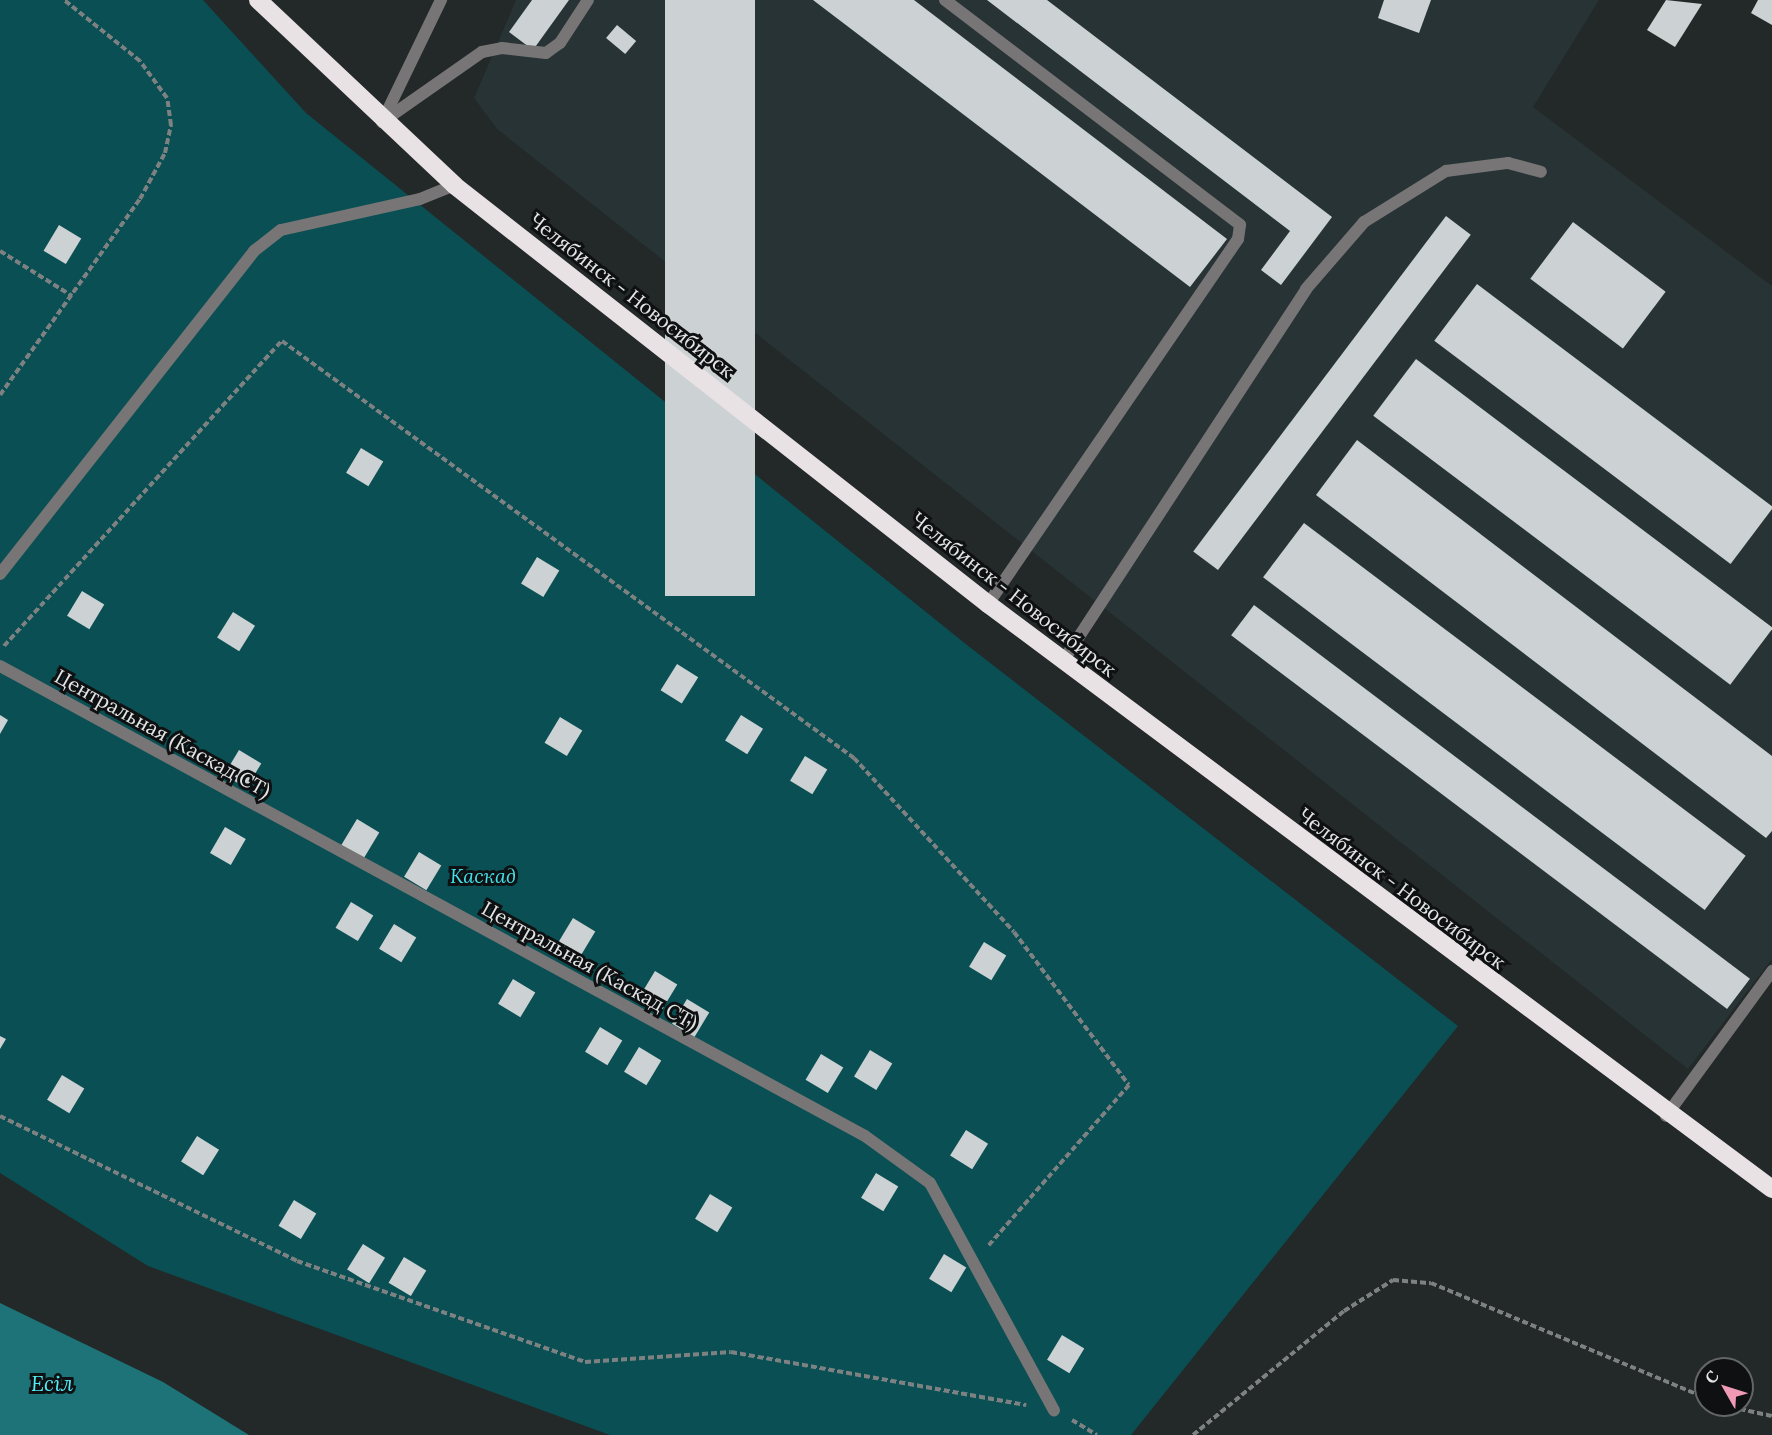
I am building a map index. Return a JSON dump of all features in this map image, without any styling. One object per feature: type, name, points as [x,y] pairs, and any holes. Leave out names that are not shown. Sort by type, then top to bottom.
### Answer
[{"type":"highway","name":"Челябинск - Новосибирск","points":[[258,0],[382,122],[454,185],[988,604],[1666,1116],[1772,1190]]},
{"type":"street","points":[[382,122],[441,0]]},
{"type":"street","points":[[382,122],[482,52],[502,48],[546,53],[560,43],[588,0]]},
{"type":"street","points":[[945,0],[1240,225],[1238,239],[988,604]]},
{"type":"street","points":[[1063,661],[1306,289],[1356,231],[1401,195],[1446,171],[1508,162],[1541,172]]},
{"type":"street","points":[[0,574],[254,251],[281,230],[420,199],[454,185]]},
{"type":"street","name":"Центральная (Каскад СТ)","points":[[0,666],[865,1136],[930,1183],[1054,1410]]},
{"type":"street","points":[[1666,1116],[1771,974]]},
{"type":"path","points":[[0,395],[140,199],[165,153],[171,125],[167,98],[140,61],[64,0]]},
{"type":"path","points":[[0,251],[72,296]]},
{"type":"path","points":[[0,650],[282,341],[854,758],[1014,932],[1109,1058],[1129,1085],[973,1263]]},
{"type":"path","points":[[0,1116],[297,1261],[585,1362],[731,1352],[1054,1410],[1097,1435]]},
{"type":"path","points":[[1193,1435],[1344,1311],[1393,1280],[1431,1283],[1694,1393]]},
{"type":"path","points":[[1754,1412],[1772,1416]]},
{"type":"shaded area","points":[[516,0],[1599,0],[1533,107],[1772,286],[1772,959],[1688,1069],[497,129],[474,98]]},
{"type":"green space","name":"Каскад","points":[[0,0],[203,0],[306,113],[967,645],[1458,1026],[1131,1435],[610,1435],[148,1266],[0,1173]]},
{"type":"water","name":"Есіл","points":[[0,1303],[163,1382],[249,1435],[0,1435]]},
{"type":"building","points":[[532,0],[569,0],[533,50],[509,32]]},
{"type":"building","points":[[665,0],[755,0],[755,596],[665,596]]},
{"type":"building","points":[[813,0],[914,0],[1227,239],[1190,287]]},
{"type":"building","points":[[987,0],[1047,0],[1332,217],[1281,285],[1261,270],[1290,231]]},
{"type":"building","points":[[1384,0],[1431,0],[1419,33],[1378,18]]},
{"type":"building","points":[[1666,0],[1702,4],[1675,47],[1647,30]]},
{"type":"building","points":[[1758,0],[1772,0],[1772,25],[1751,13]]},
{"type":"building","points":[[617,25],[636,41],[625,54],[606,38]]},
{"type":"building","points":[[1446,216],[1471,235],[1218,570],[1193,551]]},
{"type":"building","points":[[1573,222],[1666,292],[1623,349],[1530,279]]},
{"type":"building","points":[[59,225],[81,238],[66,264],[44,251]]},
{"type":"building","points":[[1477,284],[1772,506],[1731,564],[1434,341]]},
{"type":"building","points":[[1416,359],[1772,627],[1730,685],[1373,416]]},
{"type":"building","points":[[1357,440],[1772,756],[1772,831],[1766,838],[1316,495]]},
{"type":"building","points":[[361,448],[383,461],[368,486],[346,473]]},
{"type":"building","points":[[1304,523],[1746,856],[1705,910],[1263,577]]},
{"type":"building","points":[[537,557],[559,570],[543,597],[521,584]]},
{"type":"building","points":[[82,591],[104,604],[89,629],[67,616]]},
{"type":"building","points":[[1254,605],[1750,979],[1727,1009],[1231,635]]},
{"type":"building","points":[[233,612],[255,626],[239,651],[217,637]]},
{"type":"building","points":[[677,664],[698,677],[682,704],[661,690]]},
{"type":"building","points":[[0,715],[8,720],[0,734]]},
{"type":"building","points":[[741,715],[763,729],[747,754],[725,740]]},
{"type":"building","points":[[560,717],[582,730],[567,756],[545,743]]},
{"type":"building","points":[[239,750],[261,763],[246,788],[224,775]]},
{"type":"building","points":[[805,756],[827,769],[812,794],[790,781]]},
{"type":"building","points":[[357,819],[379,832],[363,859],[341,846]]},
{"type":"building","points":[[225,827],[246,839],[231,865],[210,853]]},
{"type":"building","points":[[419,852],[441,865],[426,890],[404,877]]},
{"type":"building","points":[[351,902],[373,915],[358,941],[336,928]]},
{"type":"building","points":[[573,918],[595,931],[580,956],[558,943]]},
{"type":"building","points":[[394,924],[416,937],[401,962],[379,949]]},
{"type":"building","points":[[984,942],[1006,955],[991,980],[969,967]]},
{"type":"building","points":[[655,971],[677,984],[662,1010],[640,997]]},
{"type":"building","points":[[513,979],[535,992],[520,1017],[498,1004]]},
{"type":"building","points":[[687,999],[709,1012],[694,1037],[672,1024]]},
{"type":"building","points":[[600,1027],[622,1040],[607,1065],[585,1052]]},
{"type":"building","points":[[0,1036],[6,1039],[0,1049]]},
{"type":"building","points":[[639,1047],[661,1060],[646,1085],[624,1072]]},
{"type":"building","points":[[870,1050],[892,1063],[876,1090],[854,1077]]},
{"type":"building","points":[[821,1054],[843,1067],[828,1093],[806,1080]]},
{"type":"building","points":[[62,1075],[84,1088],[69,1113],[47,1100]]},
{"type":"building","points":[[966,1130],[988,1144],[972,1169],[950,1155]]},
{"type":"building","points":[[197,1136],[219,1150],[203,1175],[181,1161]]},
{"type":"building","points":[[876,1173],[898,1186],[883,1211],[861,1198]]},
{"type":"building","points":[[710,1194],[732,1207],[717,1232],[695,1219]]},
{"type":"building","points":[[294,1200],[316,1213],[301,1239],[279,1226]]},
{"type":"building","points":[[363,1244],[385,1258],[369,1283],[347,1269]]},
{"type":"building","points":[[944,1254],[966,1267],[951,1292],[929,1279]]},
{"type":"building","points":[[404,1257],[426,1270],[411,1296],[389,1283]]},
{"type":"building","points":[[1062,1335],[1084,1348],[1069,1373],[1047,1360]]}]
